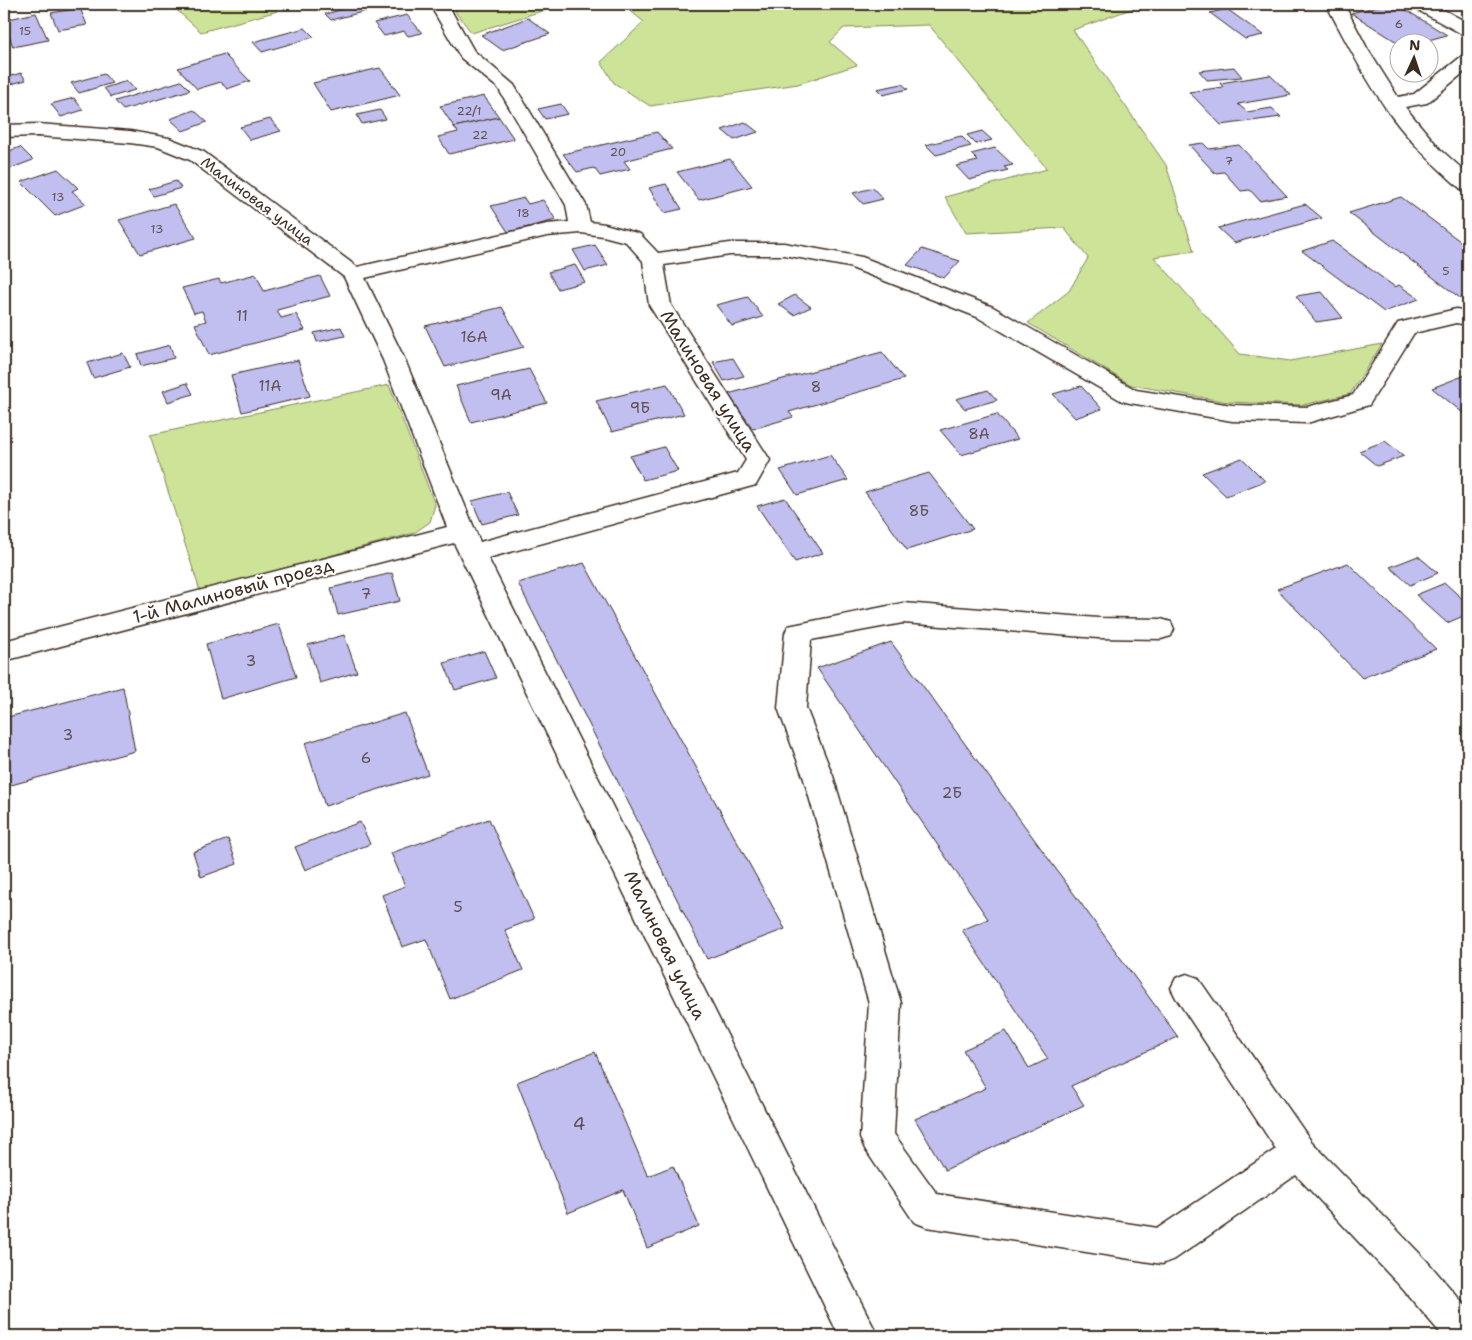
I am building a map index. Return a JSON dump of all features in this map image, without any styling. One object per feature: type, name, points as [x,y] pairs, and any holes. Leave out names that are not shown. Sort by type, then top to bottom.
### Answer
[{"type":"street","points":[[442,4],[443,12],[467,54],[505,85],[576,205],[581,228]]},
{"type":"street","points":[[1335,4],[1358,48],[1400,114],[1433,153],[1468,184]]},
{"type":"street","points":[[1428,5],[1468,30]]},
{"type":"street","points":[[1394,102],[1420,99],[1468,60]]},
{"type":"street","name":"Малиновая улица","points":[[4,131],[38,130],[130,137],[162,142],[197,156],[353,274],[394,360],[467,543],[859,1336]]},
{"type":"street","points":[[353,274],[547,230],[581,228],[605,230],[633,238],[654,260],[730,249],[784,249],[854,262],[985,312],[1130,396],[1232,412],[1307,415],[1361,400],[1406,328],[1456,316],[1468,318]]},
{"type":"street","name":"Малиновая улица","points":[[467,543],[747,479],[758,460],[660,305],[654,260]]},
{"type":"street","name":"1-й Малиновый проезд","points":[[4,651],[379,552],[467,543]]},
{"type":"street","points":[[1161,629],[1098,628],[903,613],[798,633],[792,708],[818,776],[885,1003],[877,1138],[927,1210],[1162,1246],[1299,1153]]},
{"type":"street","points":[[1187,988],[1299,1153],[1413,1273],[1467,1336]]},
{"type":"path","points":[[1252,4],[1268,4]]},
{"type":"green space","points":[[170,4],[272,4],[278,11],[201,32]]},
{"type":"green space","points":[[455,4],[564,4],[472,33],[456,13]]},
{"type":"green space","points":[[622,4],[1145,4],[1073,30],[1166,165],[1194,251],[1154,257],[1240,354],[1290,361],[1382,344],[1350,394],[1303,405],[1228,402],[1131,385],[1028,323],[1069,291],[1088,258],[1064,228],[966,233],[945,197],[1047,169],[929,25],[844,28],[830,42],[857,65],[798,84],[650,106],[614,83],[601,62],[644,22]]},
{"type":"green space","points":[[389,385],[435,505],[430,522],[414,533],[200,591],[150,435]]},
{"type":"building","points":[[363,4],[394,4],[331,20],[325,14]]},
{"type":"building","points":[[1386,4],[1396,4],[1447,35],[1440,37],[1440,32],[1390,32],[1390,38],[1351,13]]},
{"type":"building","points":[[80,8],[87,25],[58,30],[51,13]]},
{"type":"building","points":[[1227,9],[1263,35],[1245,39],[1210,13]]},
{"type":"building","points":[[36,13],[48,40],[13,47],[4,20]]},
{"type":"building","points":[[407,15],[422,33],[408,36],[404,31],[384,36],[374,23]]},
{"type":"building","points":[[528,18],[550,34],[502,50],[481,35]]},
{"type":"building","points":[[305,28],[314,37],[262,52],[253,42]]},
{"type":"building","points":[[224,54],[250,81],[227,89],[221,82],[197,89],[178,68]]},
{"type":"building","points":[[1234,67],[1242,77],[1207,80],[1199,71]]},
{"type":"building","points":[[380,68],[400,95],[331,112],[313,83]]},
{"type":"building","points":[[21,73],[26,80],[4,86],[4,78]]},
{"type":"building","points":[[104,74],[112,83],[79,93],[71,83]]},
{"type":"building","points":[[1270,75],[1291,95],[1238,104],[1247,112],[1272,108],[1281,117],[1221,125],[1189,92],[1223,87],[1220,83]]},
{"type":"building","points":[[127,81],[135,90],[111,97],[104,88]]},
{"type":"building","points":[[181,81],[190,90],[123,110],[115,101]]},
{"type":"building","points":[[902,84],[908,89],[883,95],[877,89]]},
{"type":"building","points":[[484,96],[499,117],[454,127],[440,106]]},
{"type":"building","points":[[74,98],[83,110],[61,117],[51,104]]},
{"type":"building","points":[[561,104],[568,114],[545,119],[538,109]]},
{"type":"building","points":[[194,110],[207,122],[183,131],[170,119]]},
{"type":"building","points":[[380,110],[386,119],[362,124],[357,115]]},
{"type":"building","points":[[499,117],[514,139],[449,154],[438,137],[458,132],[454,127]]},
{"type":"building","points":[[270,119],[281,131],[250,140],[240,127]]},
{"type":"building","points":[[745,122],[758,132],[734,140],[722,130]]},
{"type":"building","points":[[982,131],[992,140],[976,144],[967,135]]},
{"type":"building","points":[[657,132],[672,149],[624,161],[630,169],[600,176],[594,168],[577,172],[563,154]]},
{"type":"building","points":[[961,136],[971,146],[936,155],[926,145]]},
{"type":"building","points":[[1203,143],[1209,149],[1239,145],[1287,196],[1260,201],[1250,190],[1241,191],[1224,172],[1215,173],[1189,145]]},
{"type":"building","points":[[20,147],[33,160],[4,171],[4,153]]},
{"type":"building","points":[[995,148],[1013,165],[1004,167],[1008,170],[969,180],[956,166],[978,161],[971,154]]},
{"type":"building","points":[[730,159],[752,186],[699,200],[677,172]]},
{"type":"building","points":[[58,169],[78,188],[72,191],[86,204],[55,216],[21,182]]},
{"type":"building","points":[[176,181],[181,188],[154,196],[149,189]]},
{"type":"building","points":[[666,184],[682,209],[664,213],[649,188]]},
{"type":"building","points":[[873,188],[883,199],[863,204],[853,193]]},
{"type":"building","points":[[1401,197],[1468,247],[1468,295],[1460,298],[1349,213]]},
{"type":"building","points":[[524,198],[528,204],[543,200],[556,220],[508,232],[491,206]]},
{"type":"building","points":[[174,204],[196,238],[140,254],[119,220]]},
{"type":"building","points":[[1305,204],[1322,218],[1234,243],[1218,228]]},
{"type":"building","points":[[1332,241],[1395,287],[1399,285],[1419,299],[1384,312],[1302,251]]},
{"type":"building","points":[[595,245],[608,265],[585,271],[573,250]]},
{"type":"building","points":[[922,249],[960,261],[944,278],[907,265]]},
{"type":"building","points":[[575,265],[585,282],[558,289],[548,272]]},
{"type":"building","points":[[256,274],[264,291],[320,276],[330,296],[277,310],[281,318],[296,314],[305,330],[209,355],[195,324],[206,321],[202,311],[194,313],[182,288],[219,279],[221,283]]},
{"type":"building","points":[[1322,292],[1343,318],[1316,322],[1296,296]]},
{"type":"building","points":[[795,295],[811,307],[794,315],[778,304]]},
{"type":"building","points":[[748,297],[763,317],[732,326],[716,305]]},
{"type":"building","points":[[502,307],[524,347],[445,367],[425,326]]},
{"type":"building","points":[[341,327],[345,336],[317,342],[314,333]]},
{"type":"building","points":[[170,345],[174,358],[141,366],[137,354]]},
{"type":"building","points":[[882,352],[904,379],[789,412],[793,417],[753,429],[728,394]]},
{"type":"building","points":[[123,353],[130,367],[93,378],[87,363]]},
{"type":"building","points":[[733,358],[744,376],[724,381],[713,362]]},
{"type":"building","points":[[298,360],[310,396],[242,412],[231,375]]},
{"type":"building","points":[[529,369],[547,403],[471,422],[456,386]]},
{"type":"building","points":[[1468,374],[1468,417],[1432,388]]},
{"type":"building","points":[[187,383],[193,394],[168,402],[163,391]]},
{"type":"building","points":[[667,384],[684,414],[612,432],[596,401]]},
{"type":"building","points":[[1081,386],[1102,409],[1075,418],[1053,394]]},
{"type":"building","points":[[988,390],[997,400],[965,409],[956,399]]},
{"type":"building","points":[[997,414],[1018,439],[961,455],[940,430]]},
{"type":"building","points":[[1385,441],[1404,456],[1377,466],[1359,451]]},
{"type":"building","points":[[664,447],[678,471],[643,480],[630,456]]},
{"type":"building","points":[[830,455],[848,480],[797,495],[780,470]]},
{"type":"building","points":[[1242,458],[1265,481],[1226,496],[1202,473]]},
{"type":"building","points":[[929,473],[973,529],[907,550],[865,492]]},
{"type":"building","points":[[507,492],[518,515],[482,524],[472,501]]},
{"type":"building","points":[[785,498],[823,553],[795,562],[757,506]]},
{"type":"building","points":[[1418,556],[1438,573],[1410,585],[1390,567]]},
{"type":"building","points":[[584,563],[785,929],[707,959],[518,583]]},
{"type":"building","points":[[1348,563],[1436,649],[1362,678],[1277,589]]},
{"type":"building","points":[[392,573],[400,601],[338,615],[331,588]]},
{"type":"building","points":[[1445,583],[1468,604],[1468,614],[1447,623],[1416,595]]},
{"type":"building","points":[[279,624],[296,677],[221,699],[206,644]]},
{"type":"building","points":[[344,635],[357,672],[320,683],[308,645]]},
{"type":"building","points":[[891,642],[1178,1037],[1071,1086],[1084,1105],[945,1170],[915,1119],[986,1088],[963,1050],[1006,1031],[1029,1068],[1048,1059],[962,930],[988,919],[817,668]]},
{"type":"building","points":[[484,651],[496,678],[455,690],[444,663]]},
{"type":"building","points":[[123,687],[135,751],[4,787],[4,718]]},
{"type":"building","points":[[405,713],[428,774],[325,806],[305,743]]},
{"type":"building","points":[[489,819],[534,919],[505,930],[523,970],[450,999],[426,939],[402,947],[382,895],[405,886],[391,853]]},
{"type":"building","points":[[360,822],[370,844],[305,870],[295,847]]},
{"type":"building","points":[[228,839],[237,864],[201,877],[193,852]]},
{"type":"building","points":[[595,1052],[648,1176],[673,1166],[699,1226],[647,1248],[623,1190],[568,1213],[517,1082]]}]
